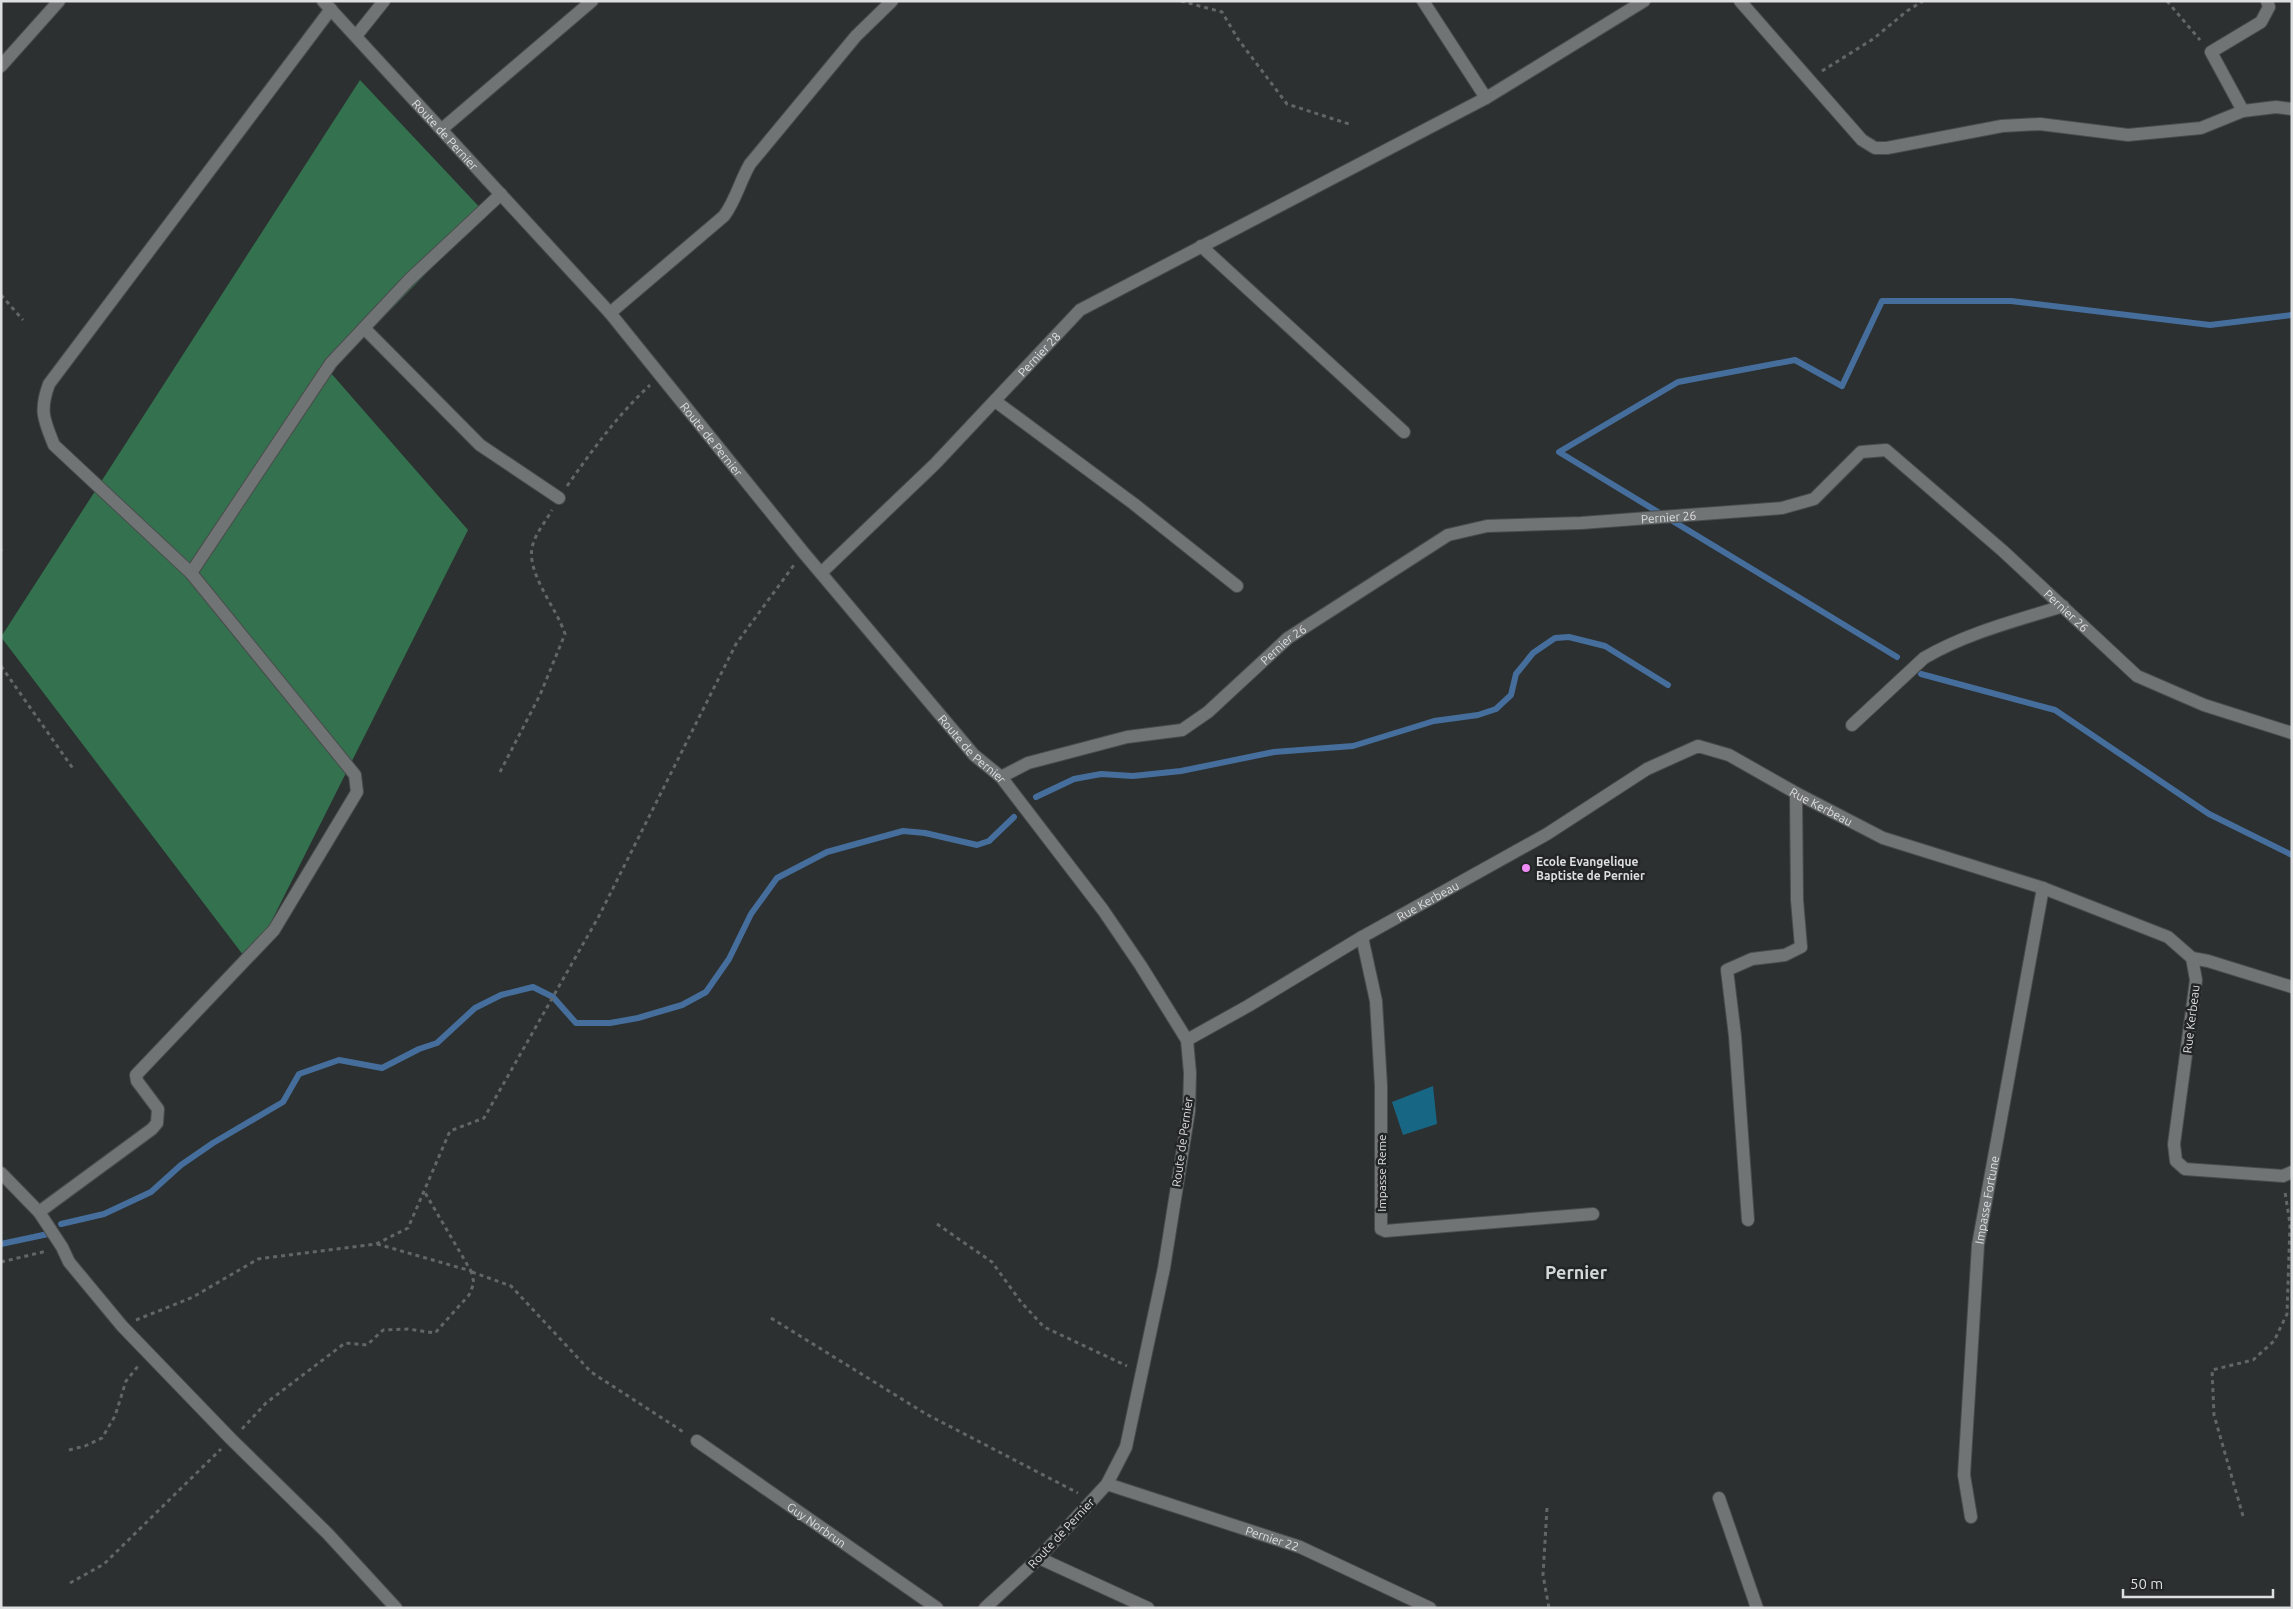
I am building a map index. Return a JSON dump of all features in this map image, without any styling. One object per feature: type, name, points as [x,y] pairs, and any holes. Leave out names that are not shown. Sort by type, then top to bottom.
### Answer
[{"type":"street","points":[[1,66],[59,1]]},
{"type":"street","points":[[356,36],[384,1]]},
{"type":"street","points":[[442,129],[592,1]]},
{"type":"street","points":[[610,312],[724,216],[730,208],[742,177],[750,164],[856,36],[892,1]]},
{"type":"street","points":[[1424,1],[1486,98]]},
{"type":"street","name":"Pernier 28","points":[[821,573],[935,464],[1080,310],[1486,98],[1644,1]]},
{"type":"street","points":[[1740,1],[1862,140],[1875,148],[1887,148],[2002,126],[2040,124],[2128,135],[2201,128],[2243,111],[2276,108],[2292,109]]},
{"type":"street","points":[[2243,111],[2211,52],[2262,22],[2269,7],[2267,1]]},
{"type":"street","points":[[39,1212],[152,1129],[157,1123],[158,1109],[137,1081],[136,1074],[274,930],[357,792],[354,775],[191,573],[54,445],[43,418],[43,400],[50,384],[327,5]]},
{"type":"street","name":"Route de Pernier","points":[[327,5],[610,312],[803,552],[974,755],[1000,777],[1103,910],[1141,966],[1187,1040],[1190,1073],[1189,1111],[1164,1268],[1126,1447],[1107,1484],[1039,1558],[985,1608]]},
{"type":"street","points":[[191,573],[331,362],[409,280],[501,194]]},
{"type":"street","points":[[1201,246],[1404,432]]},
{"type":"street","points":[[364,328],[480,445],[559,498]]},
{"type":"street","points":[[994,401],[1134,504],[1237,586]]},
{"type":"street","name":"Pernier 26","points":[[1000,777],[1028,763],[1127,737],[1182,730],[1208,712],[1288,638],[1448,535],[1487,526],[1623,520],[1782,508],[1814,499],[1861,452],[1886,450],[1982,532],[2137,676],[2204,706],[2292,733]]},
{"type":"street","points":[[1852,725],[1930,655],[1984,630],[2063,606]]},
{"type":"street","name":"Rue Kerbeau","points":[[1187,1040],[1248,1006],[1362,937],[1547,834],[1647,769],[1698,746],[1729,755],[1796,793],[1883,838],[2043,888],[2168,937],[2192,958],[2196,980],[2174,1144],[2176,1161],[2185,1169],[2287,1174]]},
{"type":"street","points":[[1748,1220],[1735,1036],[1727,970],[1752,959],[1785,955],[1801,947],[1797,900],[1796,793]]},
{"type":"street","name":"Impasse Fortune","points":[[1971,1517],[1964,1475],[1978,1245],[2043,888]]},
{"type":"street","name":"Impasse Reme","points":[[1362,937],[1376,1001],[1381,1086],[1381,1229],[1385,1231],[1593,1214]]},
{"type":"street","points":[[2192,958],[2208,961],[2292,987]]},
{"type":"street","points":[[1,1173],[39,1212],[62,1247],[69,1262],[122,1326],[231,1439],[304,1509],[396,1608]]},
{"type":"street","name":"Guy Norbrun","points":[[697,1441],[937,1608]]},
{"type":"street","name":"Pernier 22","points":[[1107,1484],[1300,1547],[1430,1608]]},
{"type":"street","points":[[1719,1498],[1757,1608]]},
{"type":"street","points":[[1039,1558],[1148,1608]]},
{"type":"path","points":[[1181,1],[1222,12],[1238,39],[1287,104],[1349,124]]},
{"type":"path","points":[[1809,79],[1874,39],[1907,11],[1923,1]]},
{"type":"path","points":[[2167,1],[2211,52]]},
{"type":"path","points":[[1,295],[24,320]]},
{"type":"path","points":[[500,772],[540,695],[565,634],[540,584],[531,561],[533,544],[559,498],[608,427],[624,409],[661,375]]},
{"type":"path","points":[[122,1326],[193,1297],[258,1259],[376,1244],[408,1228],[450,1130],[484,1118],[598,916],[736,644],[803,552]]},
{"type":"path","points":[[1,666],[74,770]]},
{"type":"path","points":[[2243,1516],[2214,1415],[2212,1370],[2253,1360],[2274,1341],[2287,1314],[2290,1224],[2287,1174]]},
{"type":"path","points":[[70,1583],[104,1564],[266,1403],[345,1343],[368,1345],[383,1330],[408,1329],[435,1334],[469,1295],[474,1283],[471,1271],[424,1191]]},
{"type":"path","points":[[937,1224],[992,1262],[1020,1302],[1044,1327],[1143,1373]]},
{"type":"path","points":[[376,1244],[471,1271],[511,1286],[591,1372],[697,1441]]},
{"type":"path","points":[[1,1262],[62,1247]]},
{"type":"path","points":[[771,1318],[926,1414],[1092,1500]]},
{"type":"path","points":[[69,1450],[102,1438],[115,1416],[126,1381],[148,1353]]},
{"type":"path","points":[[1548,1508],[1543,1575],[1549,1608]]},
{"type":"green space","points":[[360,80],[485,213],[330,372],[468,530],[250,964],[1,637]]},
{"type":"building","points":[[1433,1086],[1437,1124],[1403,1135],[1392,1102]]},
{"type":"waterway","points":[[1897,657],[1559,452],[1678,382],[1795,360],[1842,386],[1882,301],[2011,301],[2210,325],[2292,315]]},
{"type":"waterway","points":[[1036,797],[1074,779],[1101,774],[1133,776],[1181,771],[1274,752],[1353,746],[1434,721],[1478,715],[1496,709],[1511,695],[1516,674],[1533,653],[1555,638],[1569,637],[1605,646],[1668,685]]},
{"type":"waterway","points":[[1921,674],[2055,710],[2209,814],[2292,855]]},
{"type":"waterway","points":[[61,1224],[104,1214],[151,1192],[181,1165],[213,1143],[283,1102],[299,1074],[339,1060],[382,1068],[419,1049],[437,1043],[475,1008],[501,995],[533,987],[553,997],[576,1023],[610,1023],[638,1018],[682,1005],[706,992],[729,959],[751,914],[777,878],[827,852],[903,831],[925,833],[977,845],[989,841],[1014,817]]},
{"type":"waterway","points":[[1,1244],[48,1234]]},
{"type":"place","name":"Ecole Evangelique Baptiste de Pernier","points":[[1526,868]]},
{"type":"district","name":"Pernier","points":[[1576,1272]]}]
